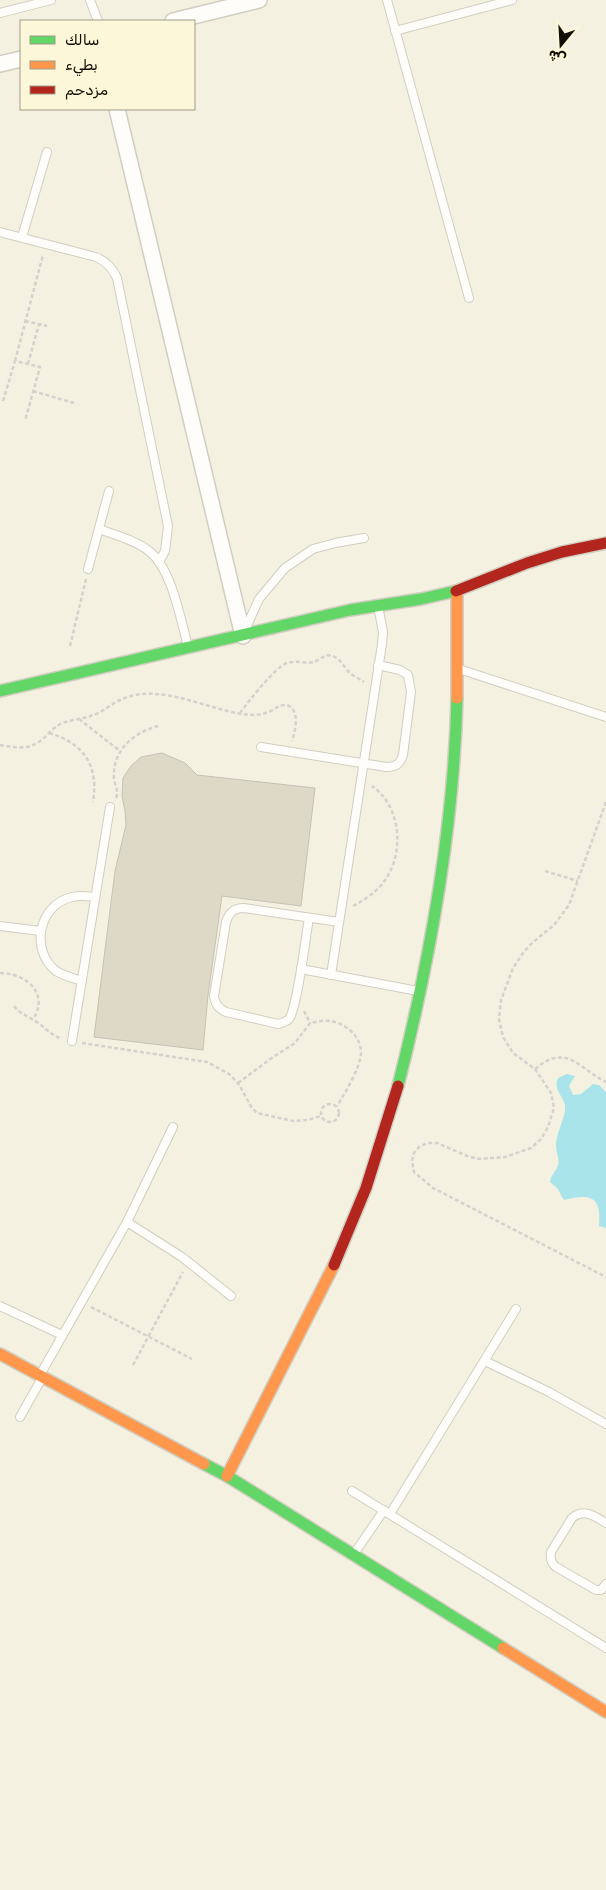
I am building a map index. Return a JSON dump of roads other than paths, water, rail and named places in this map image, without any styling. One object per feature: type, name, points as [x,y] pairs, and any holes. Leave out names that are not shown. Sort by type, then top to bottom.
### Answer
[{"type":"street","points":[[177,20],[259,0]]},
{"type":"street","points":[[0,64],[20,59]]},
{"type":"street","points":[[117,110],[243,636]]},
{"type":"street","points":[[0,691],[243,636],[342,611],[457,592],[527,563],[562,552],[606,543]]},
{"type":"street","points":[[227,1476],[326,1282],[357,1214],[382,1145],[402,1074],[420,991],[442,871],[450,805],[455,738],[457,592]]},
{"type":"street","points":[[0,1354],[227,1476],[606,1712]]},
{"type":"lane","points":[[0,14],[51,0]]},
{"type":"lane","points":[[90,0],[98,20]]},
{"type":"lane","points":[[387,0],[469,298]]},
{"type":"lane","points":[[395,31],[512,0]]},
{"type":"lane","points":[[22,237],[47,152]]},
{"type":"lane","points":[[0,232],[86,254],[105,261],[118,278],[168,526],[165,551],[159,562]]},
{"type":"lane","points":[[88,570],[109,491]]},
{"type":"lane","points":[[99,529],[136,543],[149,551],[159,562],[167,576],[188,648]]},
{"type":"lane","points":[[243,636],[259,599],[285,568],[313,549],[364,538]]},
{"type":"lane","points":[[331,975],[383,632],[378,605]]},
{"type":"lane","points":[[262,747],[363,764],[394,767],[400,762],[403,755],[411,692],[410,682],[408,675],[400,670],[378,665]]},
{"type":"lane","points":[[457,668],[606,717]]},
{"type":"lane","points":[[72,1041],[110,807]]},
{"type":"lane","points":[[82,980],[67,977],[49,963],[43,953],[40,931],[44,919],[51,909],[60,902],[82,895],[95,897]]},
{"type":"lane","points":[[309,918],[301,969],[290,1018],[285,1022],[272,1023],[220,1009],[215,1003],[214,996],[226,922],[232,911],[244,908],[309,918],[340,918]]},
{"type":"lane","points":[[0,926],[40,931]]},
{"type":"lane","points":[[301,969],[420,991]]},
{"type":"lane","points":[[20,1417],[62,1335],[127,1222],[173,1127]]},
{"type":"lane","points":[[127,1222],[189,1261],[231,1296]]},
{"type":"lane","points":[[0,1306],[62,1335]]},
{"type":"lane","points":[[353,1555],[387,1512],[516,1309]]},
{"type":"lane","points":[[484,1361],[549,1392],[606,1424]]},
{"type":"lane","points":[[352,1491],[606,1648]]},
{"type":"lane","points":[[604,1589],[596,1590],[556,1568],[550,1558],[551,1552],[576,1514],[587,1513],[606,1523]]},
{"type":"water","points":[[567,1074],[575,1076],[569,1086],[573,1095],[581,1094],[593,1084],[599,1085],[606,1092],[606,1228],[599,1226],[598,1208],[592,1199],[580,1197],[564,1200],[557,1188],[550,1182],[558,1165],[556,1142],[565,1111],[564,1102],[558,1091],[557,1083],[558,1078]]}]
